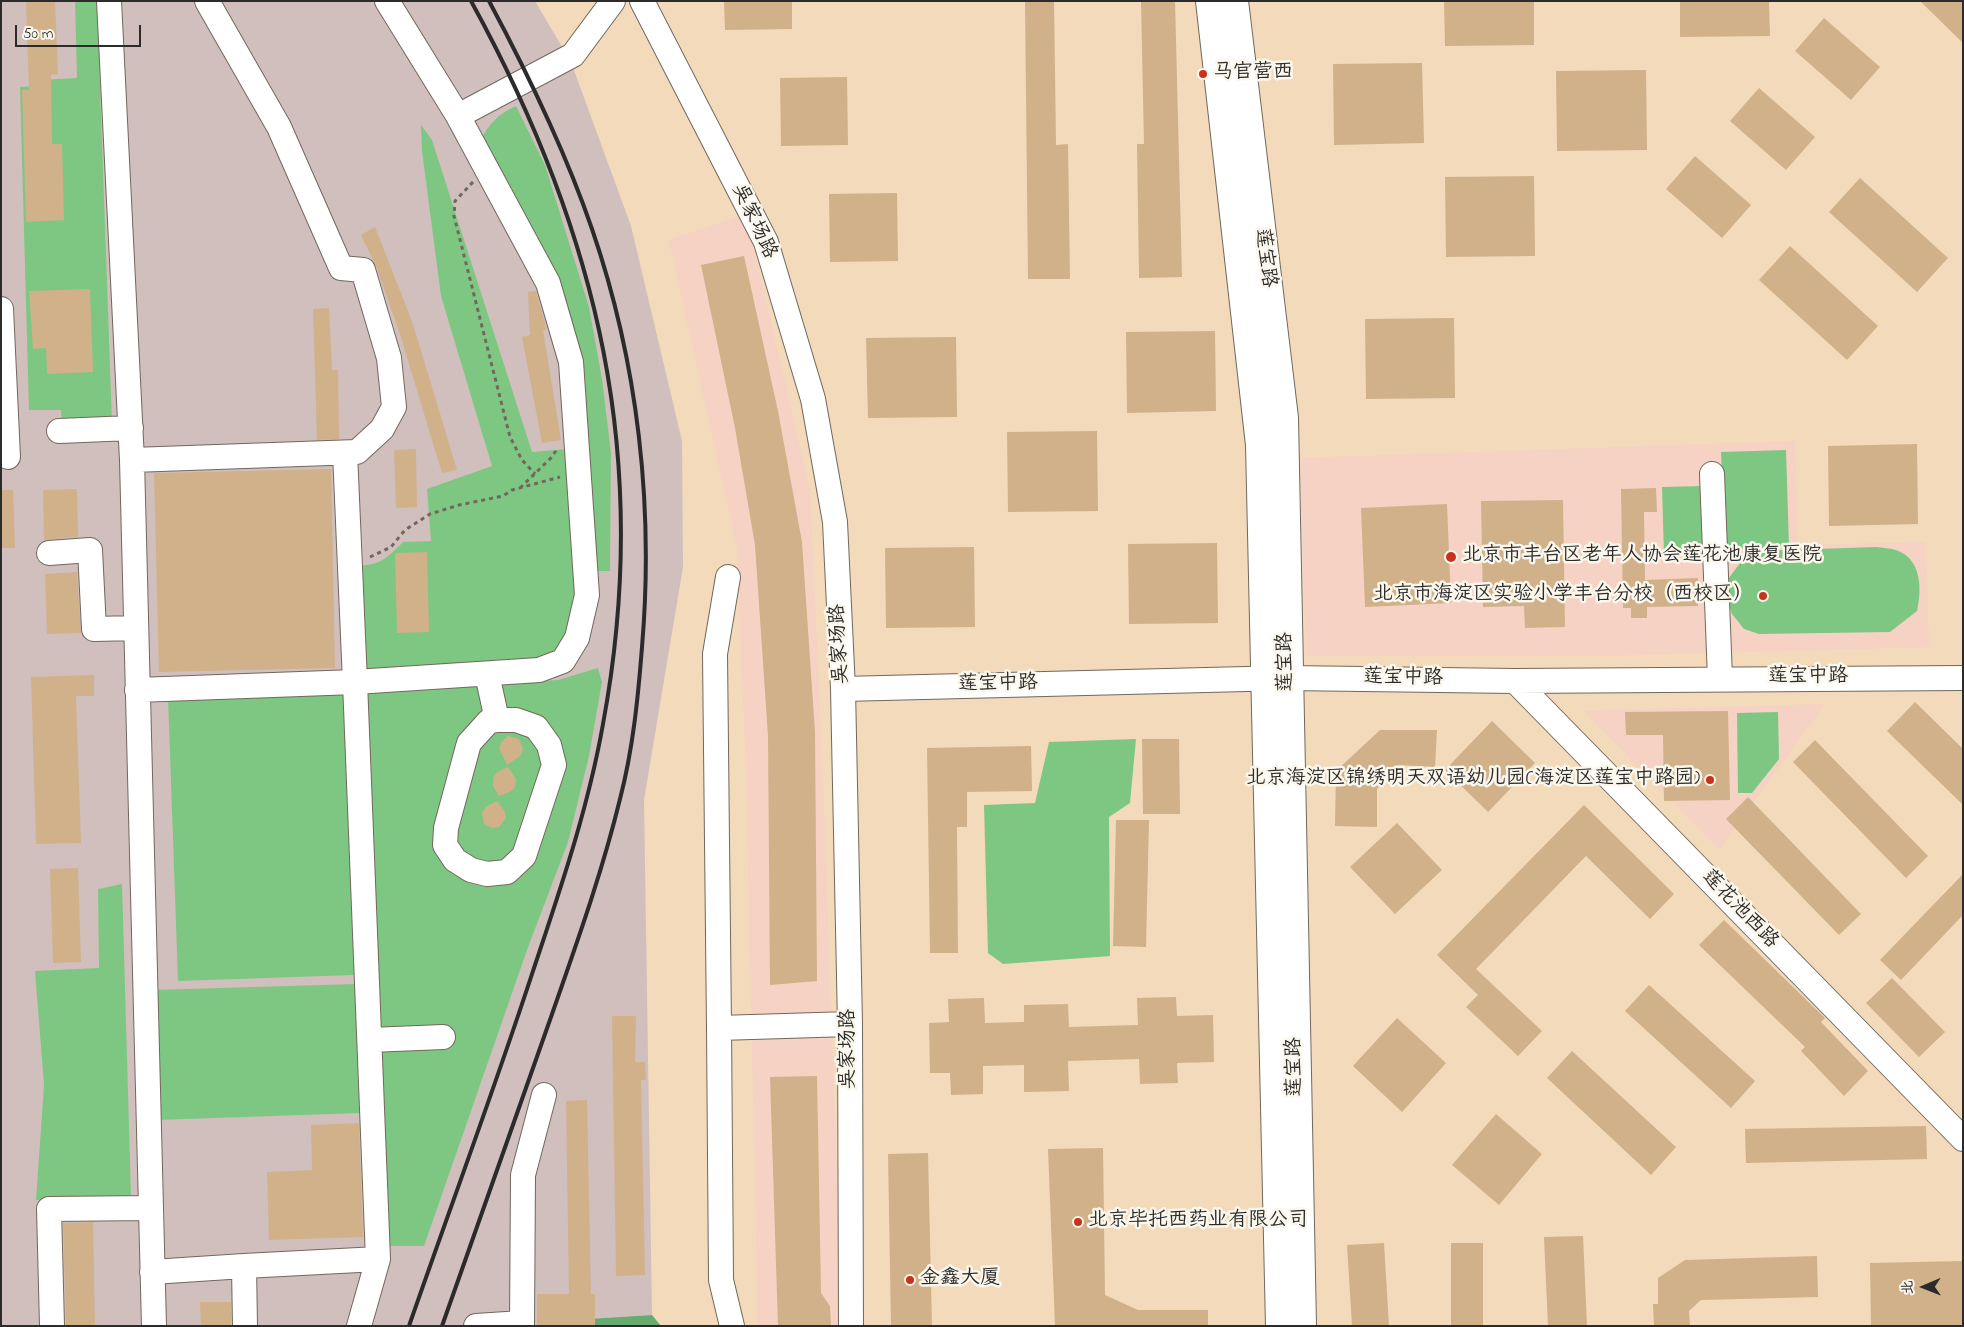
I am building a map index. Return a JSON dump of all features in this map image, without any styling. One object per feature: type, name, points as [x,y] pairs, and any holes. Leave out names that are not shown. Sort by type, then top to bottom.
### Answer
[{"type":"main road","name":"莲宝路","points":[[1210,1],[1260,445],[1276,678],[1302,1326]]},
{"type":"main road","name":"莲宝路","points":[[1234,1],[1284,418],[1276,678],[1280,1326]]},
{"type":"street","points":[[110,1],[131,428],[154,1326]]},
{"type":"street","points":[[132,460],[357,452],[382,429],[394,407],[389,358],[363,270],[341,268],[279,127],[207,1]]},
{"type":"street","points":[[138,690],[355,682],[540,670],[563,661],[577,638],[587,595],[571,362],[548,283],[458,116],[387,1]]},
{"type":"street","points":[[458,116],[573,56],[613,1]]},
{"type":"street","name":"吴家场路","points":[[642,1],[766,242],[813,399],[835,522],[843,689],[850,1024],[852,1326]]},
{"type":"street","points":[[1,309],[8,457]]},
{"type":"street","points":[[59,431],[131,428]]},
{"type":"street","points":[[345,453],[378,1259],[359,1326]]},
{"type":"street","points":[[1712,474],[1720,678]]},
{"type":"street","points":[[49,553],[90,550],[94,629],[136,628]]},
{"type":"street","points":[[728,577],[715,654],[721,1280],[732,1326]]},
{"type":"street","points":[[487,674],[497,720]]},
{"type":"street","name":"莲宝中路","points":[[843,689],[1276,678],[1515,681],[1720,678],[1963,678]]},
{"type":"street","name":"莲花池西路","points":[[1515,681],[1963,1139]]},
{"type":"street","points":[[497,720],[516,720],[536,727],[549,745],[554,765],[524,856],[507,872],[487,874],[471,870],[455,860],[445,846],[446,828],[469,743],[489,721],[497,720]]},
{"type":"street","points":[[719,1028],[850,1024]]},
{"type":"street","points":[[370,1040],[444,1037]]},
{"type":"street","points":[[476,1326],[522,1324],[523,1175],[544,1096]]},
{"type":"street","points":[[52,1326],[49,1209],[150,1208]]},
{"type":"street","points":[[152,1272],[378,1259]]},
{"type":"street","points":[[244,1266],[246,1326]]},
{"type":"path","points":[[487,168],[456,201],[454,216],[510,437],[522,460],[536,474]]},
{"type":"path","points":[[520,488],[552,457],[559,446]]},
{"type":"path","points":[[349,558],[373,557],[391,547],[405,530],[430,514],[459,505],[502,496],[520,488],[579,472]]},
{"type":"shaded area","points":[[1,1],[535,1],[571,62],[631,226],[682,441],[683,567],[644,800],[652,1315],[589,1319],[589,1326],[1,1326]]},
{"type":"shaded area","points":[[746,214],[810,490],[823,779],[842,1326],[758,1326],[746,769],[737,548],[669,240]]},
{"type":"shaded area","points":[[1795,441],[1798,545],[1926,542],[1929,647],[1601,656],[1306,656],[1300,458]]},
{"type":"shaded area","name":"北京海淀区锦绣明天双语幼儿园(海淀区莲宝中路园)","points":[[1825,704],[1719,850],[1584,711]]},
{"type":"green space","points":[[75,1],[97,1],[112,423],[62,426],[61,410],[29,410],[20,87],[37,86],[40,80],[77,78]]},
{"type":"green space","points":[[516,106],[545,165],[589,307],[602,379],[611,453],[610,571],[591,571],[573,342],[480,141],[495,120],[504,112]]},
{"type":"green space","points":[[421,125],[432,140],[532,452],[567,449],[576,534],[574,603],[567,640],[554,659],[361,671],[357,566],[383,560],[403,542],[431,541],[427,489],[492,466],[441,296],[422,151]]},
{"type":"green space","points":[[1786,450],[1789,547],[1725,549],[1721,452]]},
{"type":"green space","points":[[1703,486],[1705,554],[1664,555],[1662,487]]},
{"type":"green space","points":[[1876,547],[1894,549],[1905,554],[1911,560],[1918,576],[1919,602],[1917,611],[1890,632],[1759,634],[1744,629],[1732,614],[1725,594],[1729,578],[1740,563],[1756,551]]},
{"type":"green space","points":[[598,668],[602,682],[589,756],[568,842],[527,950],[424,1246],[385,1246],[364,690],[558,680]]},
{"type":"green space","points":[[345,691],[354,975],[178,981],[168,697]]},
{"type":"green space","points":[[1778,712],[1779,759],[1752,793],[1738,793],[1737,713]]},
{"type":"green space","points":[[1136,739],[1130,803],[1109,817],[1110,956],[1003,964],[988,953],[984,805],[1035,803],[1049,742]]},
{"type":"green space","points":[[122,884],[131,1197],[36,1200],[44,1085],[35,971],[99,968],[98,889]]},
{"type":"green space","points":[[356,984],[361,1113],[156,1120],[152,990]]},
{"type":"green space","points":[[652,1315],[661,1326],[589,1326],[588,1319]]},
{"type":"building","points":[[26,1],[55,1],[58,74],[51,75],[52,144],[62,144],[64,220],[26,222],[22,90],[29,90]]},
{"type":"building","points":[[724,1],[792,1],[792,29],[725,30]]},
{"type":"building","points":[[1025,1],[1054,1],[1056,145],[1068,144],[1070,279],[1028,279]]},
{"type":"building","points":[[1141,1],[1175,1],[1182,277],[1139,278],[1137,144],[1144,144]]},
{"type":"building","points":[[1444,1],[1534,1],[1534,45],[1445,46]]},
{"type":"building","points":[[1680,1],[1769,1],[1770,36],[1680,37]]},
{"type":"building","points":[[1920,1],[1963,1],[1963,43]]},
{"type":"building","points":[[1824,18],[1880,67],[1851,100],[1795,51]]},
{"type":"building","points":[[1422,63],[1424,143],[1334,145],[1333,64]]},
{"type":"building","points":[[1646,70],[1647,150],[1557,151],[1556,71]]},
{"type":"building","points":[[847,77],[848,145],[781,146],[780,78]]},
{"type":"building","points":[[1759,88],[1815,137],[1786,170],[1730,121]]},
{"type":"building","points":[[1695,156],[1751,205],[1722,238],[1666,189]]},
{"type":"building","points":[[1534,176],[1535,256],[1446,257],[1445,177]]},
{"type":"building","points":[[1860,178],[1948,258],[1917,292],[1829,212]]},
{"type":"building","points":[[897,193],[898,261],[830,262],[829,194]]},
{"type":"building","points":[[375,227],[413,324],[457,470],[442,473],[399,331],[376,266],[361,235]]},
{"type":"building","points":[[1790,246],[1878,326],[1847,360],[1759,280]]},
{"type":"building","points":[[744,256],[778,411],[802,542],[815,732],[817,981],[770,985],[768,736],[755,545],[735,428],[701,265]]},
{"type":"building","points":[[90,289],[93,372],[47,374],[46,348],[33,349],[29,291]]},
{"type":"building","points":[[536,291],[545,323],[546,330],[543,330],[561,440],[542,443],[522,337],[530,335],[528,292]]},
{"type":"building","points":[[329,308],[332,370],[338,370],[339,439],[317,440],[313,309]]},
{"type":"building","points":[[1454,318],[1455,398],[1366,399],[1365,319]]},
{"type":"building","points":[[1215,331],[1216,411],[1127,413],[1126,332]]},
{"type":"building","points":[[956,337],[957,417],[868,418],[866,338]]},
{"type":"building","points":[[1097,431],[1098,511],[1008,512],[1007,432]]},
{"type":"building","points":[[1917,444],[1918,524],[1829,526],[1828,446]]},
{"type":"building","points":[[416,449],[417,507],[396,508],[394,450]]},
{"type":"building","points":[[331,469],[335,668],[159,672],[154,473]]},
{"type":"building","points":[[1656,488],[1657,512],[1644,512],[1645,580],[1698,578],[1698,606],[1647,607],[1647,618],[1631,618],[1631,608],[1623,608],[1621,489]]},
{"type":"building","points":[[77,489],[78,537],[44,540],[43,490]]},
{"type":"building","points":[[1,490],[13,490],[15,548],[1,548]]},
{"type":"building","points":[[1563,500],[1565,627],[1525,628],[1524,606],[1483,607],[1481,501]]},
{"type":"building","points":[[1447,504],[1451,603],[1365,607],[1361,508]]},
{"type":"building","points":[[1217,543],[1218,623],[1129,624],[1128,544]]},
{"type":"building","points":[[974,547],[975,627],[886,628],[885,548]]},
{"type":"building","points":[[427,552],[429,632],[397,633],[395,553]]},
{"type":"building","points":[[77,572],[81,633],[47,634],[45,574]]},
{"type":"building","points":[[94,675],[94,696],[76,696],[81,843],[36,844],[31,677]]},
{"type":"building","points":[[1915,702],[1963,749],[1963,805],[1887,731]]},
{"type":"building","points":[[1728,711],[1730,800],[1664,801],[1663,735],[1626,735],[1625,712]]},
{"type":"building","points":[[1492,721],[1535,763],[1488,812],[1445,770]]},
{"type":"building","points":[[1380,730],[1437,730],[1435,767],[1398,765],[1377,789],[1377,827],[1335,826],[1336,771]]},
{"type":"building","points":[[508,736],[519,739],[523,749],[520,756],[507,765],[499,748],[502,741]]},
{"type":"building","points":[[1142,739],[1179,739],[1180,814],[1143,814]]},
{"type":"building","points":[[1815,740],[1928,856],[1906,878],[1793,762]]},
{"type":"building","points":[[1031,746],[1032,791],[967,792],[967,827],[957,827],[958,953],[930,953],[927,748]]},
{"type":"building","points":[[508,767],[516,779],[515,787],[510,792],[499,796],[493,786],[493,778],[497,772]]},
{"type":"building","points":[[1748,797],[1861,914],[1839,935],[1726,819]]},
{"type":"building","points":[[497,801],[504,810],[506,818],[499,827],[492,828],[484,824],[482,812],[487,806]]},
{"type":"building","points":[[1584,805],[1674,894],[1650,919],[1586,856],[1476,969],[1542,1031],[1518,1056],[1466,1007],[1478,995],[1437,955]]},
{"type":"building","points":[[1116,820],[1149,820],[1146,947],[1113,946]]},
{"type":"building","points":[[1397,823],[1442,870],[1395,914],[1350,867]]},
{"type":"building","points":[[78,868],[81,962],[53,963],[50,869]]},
{"type":"building","points":[[1963,874],[1963,915],[1901,980],[1880,960]]},
{"type":"building","points":[[1724,920],[1825,1018],[1821,1022],[1868,1071],[1844,1096],[1801,1051],[1805,1047],[1699,945]]},
{"type":"building","points":[[1892,978],[1945,1032],[1919,1057],[1866,1003]]},
{"type":"building","points":[[1649,985],[1755,1081],[1731,1108],[1625,1011]]},
{"type":"building","points":[[1176,997],[1177,1016],[1213,1015],[1214,1062],[1177,1063],[1178,1083],[1140,1084],[1139,1059],[1068,1061],[1069,1091],[1024,1092],[1024,1065],[983,1066],[983,1094],[951,1095],[950,1073],[930,1073],[929,1023],[949,1022],[948,999],[984,998],[985,1023],[1024,1022],[1024,1005],[1068,1004],[1069,1027],[1138,1025],[1137,998]]},
{"type":"building","points":[[612,1016],[636,1016],[635,1062],[645,1062],[646,1080],[641,1080],[645,1275],[616,1276]]},
{"type":"building","points":[[1397,1018],[1446,1063],[1402,1112],[1353,1066]]},
{"type":"building","points":[[1572,1051],[1676,1147],[1651,1175],[1547,1078]]},
{"type":"building","points":[[817,1076],[821,1293],[830,1306],[831,1326],[778,1326],[770,1077]]},
{"type":"building","points":[[587,1100],[591,1294],[595,1294],[595,1326],[537,1326],[537,1294],[569,1294],[566,1101]]},
{"type":"building","points":[[1496,1114],[1542,1154],[1499,1205],[1452,1165]]},
{"type":"building","points":[[359,1123],[363,1237],[269,1240],[267,1172],[312,1170],[311,1125]]},
{"type":"building","points":[[1926,1126],[1927,1159],[1746,1163],[1745,1129]]},
{"type":"building","name":"北京毕托西药业有限公司","points":[[1103,1148],[1105,1295],[1138,1310],[1208,1310],[1208,1326],[1055,1326],[1048,1149]]},
{"type":"building","name":"金鑫大厦","points":[[928,1153],[932,1326],[891,1326],[888,1154]]},
{"type":"building","points":[[93,1222],[95,1326],[66,1326],[63,1223]]},
{"type":"building","points":[[1583,1236],[1587,1326],[1548,1326],[1544,1237]]},
{"type":"building","points":[[1384,1243],[1389,1326],[1352,1326],[1347,1245]]},
{"type":"building","points":[[1451,1243],[1483,1243],[1483,1326],[1451,1326]]},
{"type":"building","points":[[1817,1256],[1818,1297],[1701,1300],[1689,1311],[1690,1326],[1654,1326],[1653,1304],[1658,1304],[1658,1278],[1685,1260]]},
{"type":"building","points":[[1963,1261],[1963,1326],[1871,1326],[1870,1263]]},
{"type":"building","points":[[200,1302],[231,1302],[231,1326],[201,1326]]},
{"type":"railway","points":[[409,1326],[503,1060],[572,849],[597,756],[617,627],[621,533],[617,441],[603,351],[582,263],[553,175],[515,88],[471,1]]},
{"type":"railway","points":[[442,1326],[579,936],[613,827],[625,780],[634,723],[645,594],[646,541],[639,435],[621,331],[608,280],[592,229],[558,141],[532,84],[489,1]]},
{"type":"place","name":"马官营西","points":[[1203,74]]},
{"type":"place","name":"北京市丰台区老年人协会莲花池康复医院","points":[[1451,557]]},
{"type":"place","name":"北京市海淀区实验小学丰台分校（西校区）","points":[[1763,596]]},
{"type":"place","name":"北京海淀区锦绣明天双语幼儿园(海淀区莲宝中路园)","points":[[1710,780]]},
{"type":"place","name":"北京毕托西药业有限公司","points":[[1078,1222]]},
{"type":"place","name":"金鑫大厦","points":[[910,1280]]}]
